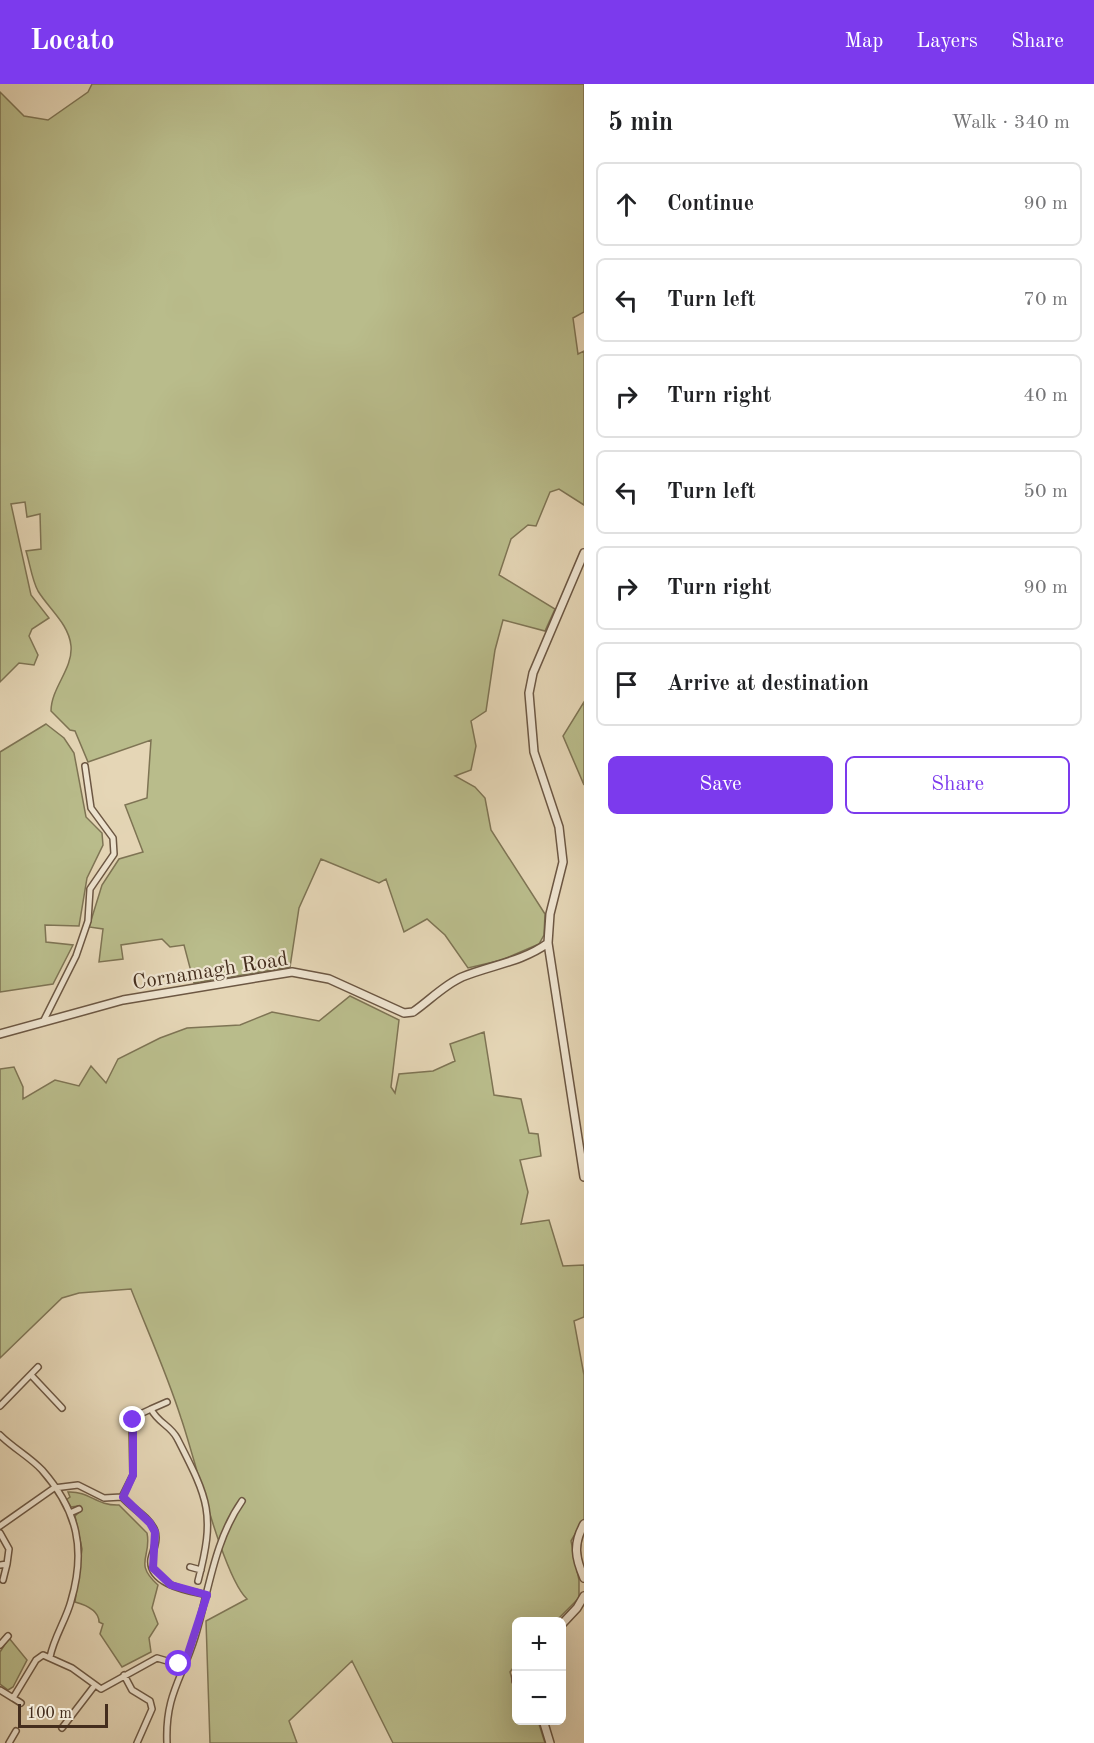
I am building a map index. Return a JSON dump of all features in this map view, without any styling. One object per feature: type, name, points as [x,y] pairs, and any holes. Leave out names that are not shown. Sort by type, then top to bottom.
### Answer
[{"type":"street","points":[[584,553],[533,673],[529,693],[534,752],[559,827],[563,862],[550,914],[548,944],[584,1177]]},
{"type":"street","points":[[43,1022],[76,956],[88,921],[90,889],[114,854],[113,838],[91,808],[85,766]]},
{"type":"street","name":"Cornamagh Road","points":[[0,1034],[123,1000],[292,972],[329,979],[404,1013],[413,1012],[464,976],[499,967],[548,944]]},
{"type":"street","points":[[0,1406],[38,1367]]},
{"type":"street","points":[[31,1375],[62,1407]]},
{"type":"street","points":[[123,1497],[133,1475],[131,1425],[136,1416],[167,1402]]},
{"type":"street","points":[[152,1408],[158,1421],[171,1429],[177,1438],[206,1504],[209,1529],[198,1581]]},
{"type":"street","points":[[0,1435],[41,1469],[70,1513],[78,1536],[78,1572],[70,1605],[52,1646],[50,1657]]},
{"type":"street","points":[[0,1526],[54,1488],[78,1485],[107,1498],[123,1497],[150,1523],[155,1532],[151,1562],[154,1572],[171,1585],[207,1595]]},
{"type":"street","points":[[167,1743],[166,1718],[171,1694],[184,1666],[207,1595],[223,1532],[242,1502]]},
{"type":"street","points":[[70,1513],[79,1509]]},
{"type":"street","points":[[584,1524],[575,1541],[576,1555],[584,1578]]},
{"type":"street","points":[[0,1533],[9,1549],[3,1580]]},
{"type":"street","points":[[0,1565],[7,1564]]},
{"type":"street","points":[[190,1567],[201,1570]]},
{"type":"street","points":[[566,1619],[577,1608],[584,1596]]},
{"type":"street","points":[[2,1648],[8,1636]]},
{"type":"street","points":[[13,1698],[36,1660],[42,1656],[50,1657],[72,1668],[103,1689],[157,1658],[184,1666]]},
{"type":"street","points":[[124,1675],[132,1690],[146,1696],[152,1709],[137,1743]]},
{"type":"street","points":[[62,1728],[95,1685]]},
{"type":"street","points":[[0,1690],[21,1703]]},
{"type":"street","points":[[545,1725],[550,1743]]},
{"type":"street","points":[[9,1743],[16,1731]]},
{"type":"green space","points":[[92,84],[584,84],[584,312],[573,318],[578,354],[584,351],[584,505],[559,489],[550,492],[536,526],[528,525],[511,539],[499,575],[555,609],[545,631],[503,620],[495,650],[486,711],[471,721],[476,746],[471,770],[455,776],[475,787],[485,798],[491,830],[545,914],[544,935],[539,944],[502,960],[468,968],[445,935],[427,919],[404,932],[386,879],[379,883],[321,859],[299,908],[290,967],[194,983],[184,945],[170,947],[162,939],[121,945],[123,959],[99,962],[103,929],[89,927],[102,885],[119,859],[143,852],[125,805],[147,798],[151,740],[88,762],[75,731],[70,730],[51,711],[54,694],[69,663],[71,646],[63,624],[42,598],[34,582],[26,551],[41,549],[40,514],[27,517],[25,502],[11,504],[31,595],[49,618],[32,629],[29,636],[38,655],[34,665],[19,663],[0,682],[0,92],[24,116],[48,120],[88,92]]},
{"type":"green space","points":[[584,702],[584,785],[563,736]]},
{"type":"green space","points":[[46,724],[64,738],[74,753],[86,817],[102,833],[103,845],[87,878],[79,926],[45,925],[46,942],[73,945],[53,984],[0,992],[0,752]]},
{"type":"green space","points":[[350,996],[399,1020],[391,1087],[395,1093],[399,1074],[433,1071],[455,1061],[450,1044],[484,1032],[494,1095],[521,1099],[529,1133],[538,1134],[541,1156],[520,1160],[528,1192],[521,1224],[549,1220],[563,1266],[584,1265],[584,1317],[574,1321],[584,1375],[584,1519],[571,1541],[579,1580],[579,1598],[560,1617],[512,1617],[512,1669],[510,1672],[512,1725],[539,1725],[545,1743],[393,1743],[352,1661],[289,1721],[297,1743],[210,1743],[206,1621],[247,1599],[228,1567],[176,1402],[131,1289],[79,1293],[62,1298],[0,1358],[0,1069],[14,1067],[23,1087],[23,1099],[55,1080],[79,1086],[91,1066],[106,1083],[118,1059],[160,1038],[187,1028],[240,1025],[272,1012],[319,1021]]},
{"type":"green space","points":[[68,1492],[76,1492],[111,1505],[119,1505],[147,1533],[145,1565],[146,1571],[158,1585],[152,1608],[158,1624],[149,1638],[151,1652],[122,1667],[100,1634],[103,1624],[99,1622],[97,1615],[87,1607],[75,1602],[82,1549],[75,1516],[80,1511],[78,1506],[71,1507],[66,1500],[70,1497]]},
{"type":"green space","points":[[9,1638],[27,1660],[13,1687],[8,1690],[0,1684],[0,1652]]},
{"type":"route","points":[[133,1420],[131,1425],[133,1475],[123,1497],[150,1523],[155,1532],[156,1542],[151,1560],[154,1572],[166,1583],[175,1587],[207,1595],[195,1638],[184,1666],[179,1664]]}]
